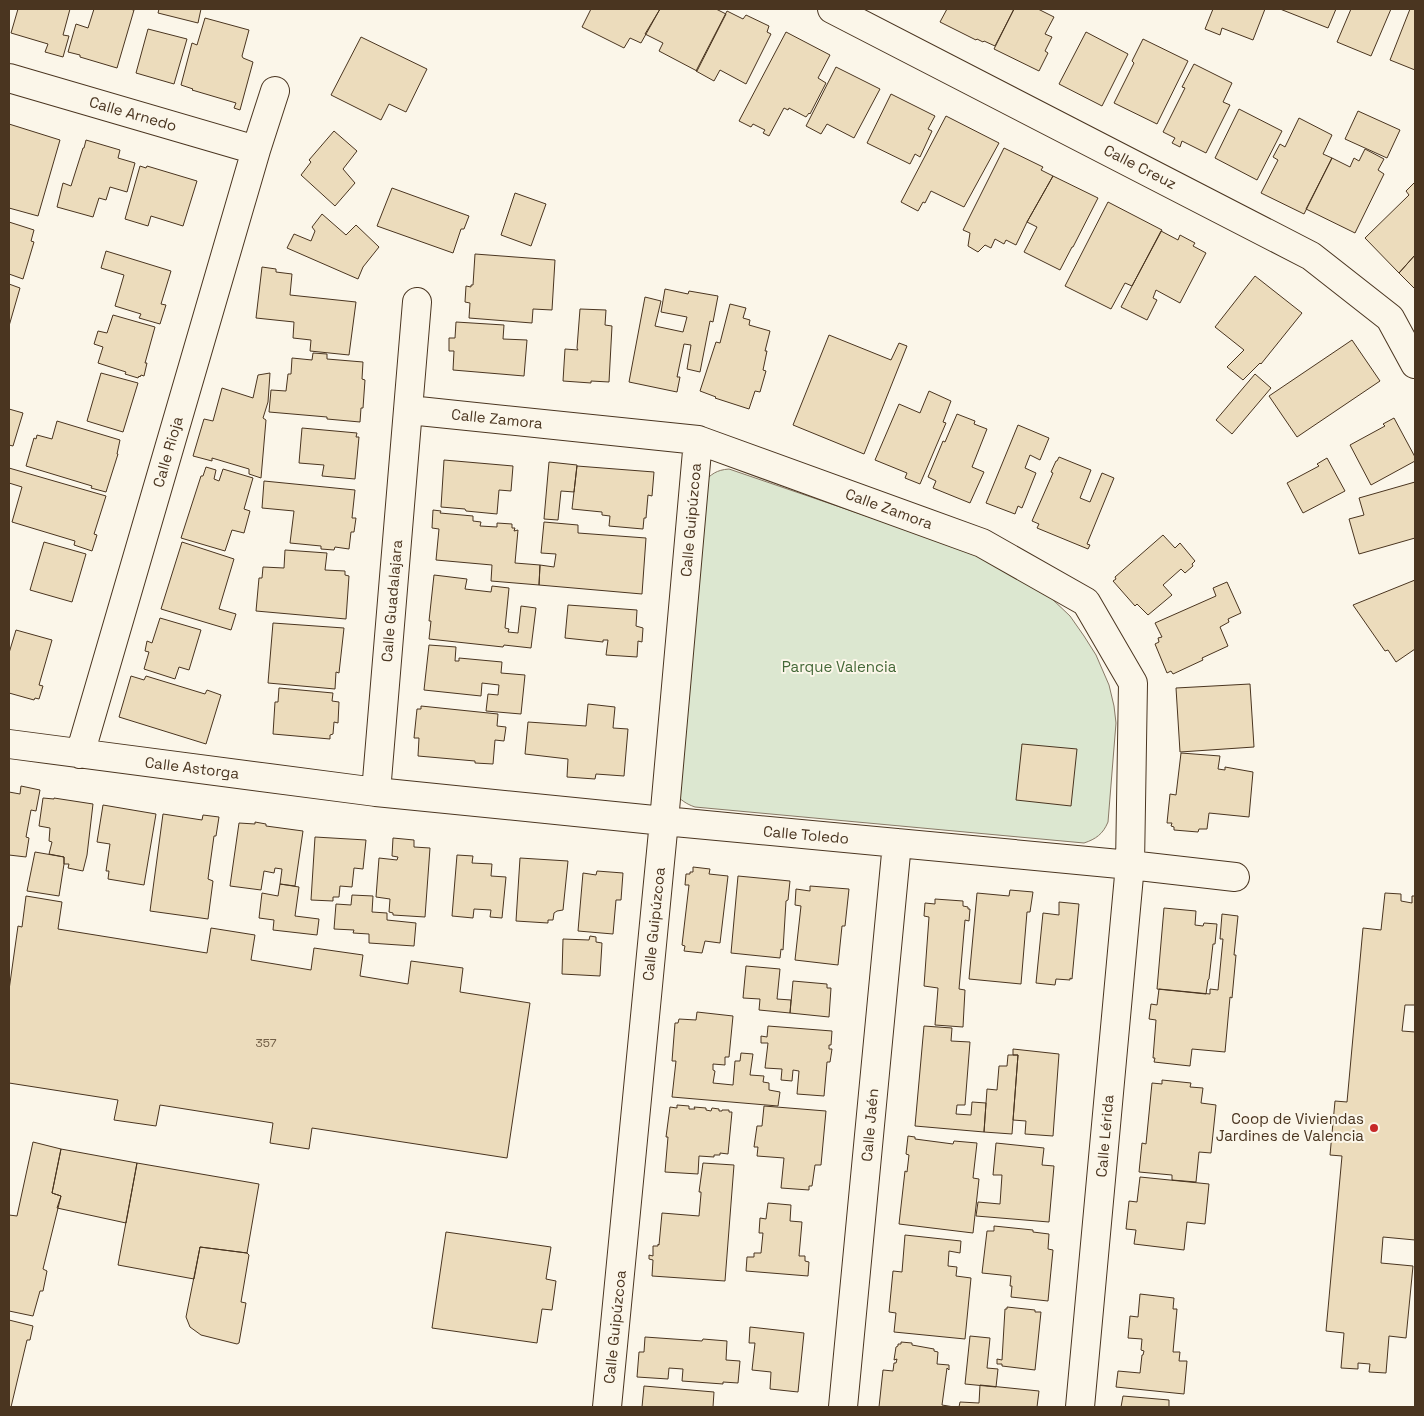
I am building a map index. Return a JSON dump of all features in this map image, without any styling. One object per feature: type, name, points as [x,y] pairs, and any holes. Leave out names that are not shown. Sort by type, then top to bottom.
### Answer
[{"type":"street","name":"Calle Creuz","points":[[832,9],[1311,256],[1390,318],[1415,364]]},
{"type":"street","name":"Calle Arnedo","points":[[9,78],[256,150]]},
{"type":"street","name":"Calle Rioja","points":[[80,754],[256,150],[275,91]]},
{"type":"street","name":"Calle Guadalajara","points":[[376,792],[417,302]]},
{"type":"street","name":"Calle Zamora","points":[[408,410],[698,440],[982,543],[1086,602],[1133,683],[1130,865]]},
{"type":"street","name":"Calle Guipúzcoa","points":[[607,1407],[664,821],[698,440]]},
{"type":"street","name":"Calle Astorga","points":[[9,744],[376,792]]},
{"type":"street","name":"Calle Toledo","points":[[376,792],[1130,865],[1235,877]]},
{"type":"street","name":"Calle Jaén","points":[[843,1407],[897,843]]},
{"type":"street","name":"Calle Lérida","points":[[1080,1407],[1130,865]]},
{"type":"green space","name":"Parque Valencia","points":[[729,469],[986,557],[1050,597],[1070,616],[1096,655],[1109,685],[1114,706],[1116,723],[1108,822],[1101,833],[1096,838],[1084,843],[695,807],[686,803],[674,793],[702,483],[714,473]]},
{"type":"building","points":[[18,9],[70,9],[63,35],[69,36],[63,57],[45,52],[48,44],[11,33]]},
{"type":"building","points":[[94,9],[134,10],[117,68],[68,52],[76,24],[88,28]]},
{"type":"building","points":[[159,9],[201,9],[198,23],[158,13]]},
{"type":"building","points":[[591,9],[660,9],[641,43],[630,38],[624,48],[582,27]]},
{"type":"building","points":[[660,9],[716,9],[726,14],[697,71],[659,51],[663,43],[645,34]]},
{"type":"building","points":[[947,9],[1014,9],[995,46],[976,40],[940,22]]},
{"type":"building","points":[[1014,9],[1038,9],[1054,17],[1045,34],[1052,37],[1045,51],[1048,53],[1039,71],[994,49]]},
{"type":"building","points":[[1213,9],[1265,9],[1253,40],[1222,28],[1220,35],[1205,29]]},
{"type":"building","points":[[1280,9],[1336,9],[1328,28]]},
{"type":"building","points":[[1351,9],[1391,9],[1371,56],[1337,42]]},
{"type":"building","points":[[1410,9],[1415,9],[1415,70],[1390,60]]},
{"type":"building","points":[[727,11],[743,19],[746,15],[769,26],[767,32],[771,34],[746,84],[720,70],[714,81],[696,71]]},
{"type":"building","points":[[205,18],[249,30],[242,56],[253,62],[240,110],[234,108],[236,103],[181,85],[192,43],[197,45]]},
{"type":"building","points":[[148,29],[187,39],[174,84],[136,73]]},
{"type":"building","points":[[786,32],[830,55],[818,78],[826,83],[810,114],[806,117],[789,108],[788,110],[784,108],[769,136],[763,133],[765,130],[753,124],[751,127],[739,121]]},
{"type":"building","points":[[1086,32],[1128,54],[1102,106],[1059,84]]},
{"type":"building","points":[[361,37],[427,69],[406,112],[389,104],[381,120],[331,95]]},
{"type":"building","points":[[1143,39],[1188,61],[1157,124],[1114,103],[1134,63],[1132,61]]},
{"type":"building","points":[[1194,64],[1232,83],[1223,102],[1230,105],[1206,153],[1182,141],[1180,147],[1172,143],[1175,138],[1163,132],[1185,88],[1182,87]]},
{"type":"building","points":[[836,67],[880,89],[854,138],[827,124],[821,134],[806,126]]},
{"type":"building","points":[[891,94],[935,116],[928,129],[932,131],[920,157],[915,154],[910,164],[867,143]]},
{"type":"building","points":[[1239,109],[1282,131],[1257,180],[1215,158]]},
{"type":"building","points":[[1358,111],[1400,130],[1387,158],[1345,139]]},
{"type":"building","points":[[946,116],[999,143],[964,207],[931,191],[925,203],[923,202],[918,211],[901,202]]},
{"type":"building","points":[[1299,118],[1332,135],[1323,154],[1332,158],[1304,214],[1261,193],[1278,160],[1273,157],[1280,144],[1285,147]]},
{"type":"building","points":[[9,124],[60,140],[38,216],[9,208]]},
{"type":"building","points":[[334,131],[357,151],[343,169],[355,183],[335,206],[301,175],[311,162],[309,160]]},
{"type":"building","points":[[86,140],[120,150],[118,158],[135,163],[127,192],[110,187],[106,200],[99,198],[93,217],[57,207],[63,183],[71,186]]},
{"type":"building","points":[[1004,148],[1043,167],[1041,170],[1053,176],[1016,245],[1006,240],[1004,244],[995,239],[991,248],[985,245],[978,252],[968,246],[970,233],[963,230]]},
{"type":"building","points":[[1365,149],[1384,159],[1378,170],[1384,174],[1355,233],[1306,209],[1332,158],[1350,167],[1354,158],[1359,161]]},
{"type":"building","points":[[140,166],[146,168],[147,166],[197,181],[183,226],[151,216],[148,226],[125,219]]},
{"type":"building","points":[[1053,176],[1098,198],[1060,270],[1024,252],[1037,227],[1027,222]]},
{"type":"building","points":[[1415,182],[1415,255],[1399,273],[1365,238],[1409,195],[1406,191]]},
{"type":"building","points":[[392,188],[469,216],[464,229],[461,229],[453,253],[377,226]]},
{"type":"building","points":[[515,193],[546,204],[531,246],[501,235]]},
{"type":"building","points":[[1108,202],[1162,230],[1132,286],[1125,283],[1111,309],[1065,286]]},
{"type":"building","points":[[322,214],[346,235],[356,225],[379,247],[363,267],[358,279],[287,248],[294,234],[311,241],[315,231],[312,227]]},
{"type":"building","points":[[9,222],[34,230],[31,241],[34,242],[23,279],[9,274]]},
{"type":"building","points":[[1161,231],[1178,240],[1180,235],[1195,243],[1193,246],[1206,253],[1180,303],[1156,290],[1153,298],[1157,300],[1147,320],[1121,307]]},
{"type":"building","points":[[106,251],[171,271],[161,304],[166,305],[160,324],[139,318],[141,314],[115,306],[124,275],[101,268]]},
{"type":"building","points":[[475,254],[555,260],[552,310],[533,309],[532,323],[469,318],[470,303],[465,302],[466,286],[471,287],[473,285]]},
{"type":"building","points":[[1415,255],[1415,289],[1399,273]]},
{"type":"building","points":[[262,267],[276,269],[276,272],[292,274],[290,295],[356,302],[349,355],[310,351],[311,340],[293,338],[294,322],[256,318]]},
{"type":"building","points":[[1255,276],[1302,313],[1261,364],[1243,380],[1227,367],[1244,350],[1215,327]]},
{"type":"building","points":[[9,284],[20,288],[9,326]]},
{"type":"building","points":[[665,289],[688,294],[689,291],[718,296],[713,322],[710,321],[700,372],[687,369],[691,345],[684,344],[677,377],[680,377],[677,392],[629,382],[645,297],[661,301],[655,326],[683,332],[687,317],[661,312]]},
{"type":"building","points":[[730,304],[746,308],[743,318],[750,320],[749,325],[770,331],[763,370],[766,371],[760,392],[755,391],[749,409],[700,391],[716,342],[720,343]]},
{"type":"building","points":[[580,309],[606,310],[605,325],[612,326],[609,382],[563,381],[565,349],[578,350]]},
{"type":"building","points":[[113,315],[155,327],[145,363],[147,363],[144,376],[141,375],[138,378],[98,363],[103,347],[94,344],[98,331],[107,333]]},
{"type":"building","points":[[456,322],[504,325],[503,339],[527,340],[524,376],[453,370],[454,351],[449,351],[449,338],[455,338]]},
{"type":"building","points":[[829,335],[891,360],[899,343],[907,346],[864,454],[793,425]]},
{"type":"building","points":[[1352,340],[1380,381],[1297,437],[1269,396]]},
{"type":"building","points":[[313,353],[327,354],[327,359],[363,362],[362,379],[365,380],[360,422],[269,412],[271,390],[286,391],[288,374],[291,374],[292,358],[312,360]]},
{"type":"building","points":[[101,373],[138,383],[123,432],[87,421]]},
{"type":"building","points":[[270,373],[268,402],[263,418],[266,420],[261,478],[249,474],[249,469],[212,458],[212,461],[193,456],[204,419],[213,421],[222,388],[253,398],[258,375]]},
{"type":"building","points":[[1255,374],[1271,388],[1232,434],[1216,420]]},
{"type":"building","points":[[929,391],[951,401],[943,422],[946,423],[920,484],[905,478],[907,473],[875,460],[899,404],[920,413]]},
{"type":"building","points":[[9,409],[23,413],[13,446],[9,445]]},
{"type":"building","points":[[957,414],[975,421],[974,424],[987,429],[972,467],[984,472],[970,503],[933,488],[936,481],[928,477]]},
{"type":"building","points":[[1394,418],[1415,457],[1415,461],[1371,485],[1350,445],[1385,426],[1383,424]]},
{"type":"building","points":[[57,421],[120,440],[118,454],[106,492],[26,466],[34,438],[36,439],[37,435],[52,439]]},
{"type":"building","points":[[1018,425],[1049,438],[1040,460],[1030,455],[1025,468],[1036,473],[1022,508],[1018,506],[1015,514],[986,503]]},
{"type":"building","points":[[302,428],[357,433],[356,437],[359,437],[355,479],[322,476],[324,465],[299,463]]},
{"type":"building","points":[[1059,457],[1091,470],[1080,498],[1090,502],[1102,473],[1114,478],[1087,544],[1090,545],[1088,549],[1037,528],[1039,524],[1032,521],[1053,473],[1051,472]]},
{"type":"building","points":[[1327,458],[1345,491],[1303,513],[1287,483],[1319,466],[1317,464]]},
{"type":"building","points":[[444,460],[513,466],[511,491],[499,490],[497,514],[441,507]]},
{"type":"building","points":[[549,462],[577,465],[574,492],[561,491],[558,520],[544,519]]},
{"type":"building","points":[[577,466],[654,472],[652,496],[648,495],[643,529],[609,526],[610,516],[602,515],[602,512],[572,509]]},
{"type":"building","points":[[206,467],[216,470],[214,479],[219,481],[223,469],[253,478],[244,509],[250,511],[244,533],[232,530],[225,551],[181,538],[201,476],[203,476]]},
{"type":"building","points":[[9,468],[106,496],[94,534],[97,535],[92,551],[74,545],[75,541],[12,522],[22,487],[9,483]]},
{"type":"building","points":[[264,481],[355,490],[352,518],[356,518],[354,532],[351,532],[349,549],[335,547],[334,550],[321,549],[321,546],[290,543],[294,511],[262,508]]},
{"type":"building","points":[[1415,482],[1415,538],[1359,554],[1349,519],[1364,515],[1359,498]]},
{"type":"building","points":[[433,510],[441,511],[440,513],[473,516],[473,521],[481,522],[480,526],[497,527],[497,523],[512,524],[512,528],[515,528],[514,531],[518,530],[515,563],[540,565],[539,585],[491,581],[492,565],[436,560],[439,529],[432,528]]},
{"type":"building","points":[[544,522],[578,525],[578,533],[646,538],[642,594],[539,585],[540,565],[554,567],[556,554],[541,553]]},
{"type":"building","points":[[1163,535],[1175,548],[1180,543],[1195,561],[1192,564],[1193,566],[1185,573],[1181,569],[1163,585],[1172,595],[1148,615],[1137,604],[1135,606],[1113,581],[1116,579],[1115,577]]},
{"type":"building","points":[[44,542],[86,554],[72,602],[30,590]]},
{"type":"building","points":[[182,542],[234,559],[219,609],[236,614],[231,630],[161,609]]},
{"type":"building","points":[[285,550],[327,553],[325,570],[345,571],[345,575],[349,576],[346,619],[256,611],[259,578],[262,578],[263,567],[284,568]]},
{"type":"building","points":[[434,575],[467,579],[465,589],[491,592],[492,586],[509,588],[505,628],[509,629],[508,632],[518,633],[521,606],[536,608],[531,648],[429,639]]},
{"type":"building","points":[[1415,580],[1415,649],[1396,662],[1388,650],[1385,651],[1353,605]]},
{"type":"building","points":[[1227,582],[1241,613],[1228,619],[1229,622],[1220,627],[1228,646],[1173,674],[1171,671],[1167,673],[1155,644],[1159,642],[1158,638],[1162,637],[1155,623],[1216,596],[1213,588]]},
{"type":"building","points":[[568,605],[637,610],[636,626],[643,628],[642,642],[638,641],[637,657],[606,655],[608,640],[603,640],[603,642],[565,638]]},
{"type":"building","points":[[160,618],[201,630],[189,670],[179,667],[175,679],[144,669],[149,652],[145,651],[147,641],[152,643]]},
{"type":"building","points":[[273,623],[344,628],[339,673],[336,672],[335,689],[268,683]]},
{"type":"building","points":[[16,630],[52,640],[39,685],[43,686],[39,699],[35,698],[34,700],[9,693],[9,653]]},
{"type":"building","points":[[429,645],[456,647],[455,661],[459,661],[459,658],[502,662],[501,673],[525,675],[521,714],[486,711],[488,694],[498,695],[499,685],[482,683],[481,696],[424,690]]},
{"type":"building","points":[[131,676],[144,680],[146,676],[205,694],[207,690],[221,695],[206,744],[119,717]]},
{"type":"building","points":[[1250,684],[1254,747],[1180,752],[1176,688]]},
{"type":"building","points":[[279,688],[333,693],[332,701],[339,702],[338,723],[334,722],[333,734],[330,735],[330,739],[273,734],[275,702],[278,702]]},
{"type":"building","points":[[588,704],[615,707],[613,728],[628,729],[624,776],[596,774],[595,779],[567,777],[568,759],[525,754],[528,722],[586,726]]},
{"type":"building","points":[[421,706],[498,714],[497,726],[506,727],[504,741],[495,740],[493,764],[418,756],[419,738],[414,738],[417,709],[421,709]]},
{"type":"building","points":[[1022,744],[1077,749],[1071,806],[1016,800]]},
{"type":"building","points":[[1181,753],[1220,756],[1218,769],[1225,770],[1225,767],[1253,772],[1249,817],[1209,813],[1207,829],[1199,829],[1198,832],[1174,830],[1174,827],[1171,826],[1172,823],[1167,823],[1170,794],[1176,795]]},
{"type":"building","points":[[21,786],[40,790],[36,811],[31,810],[26,837],[29,838],[26,857],[9,855],[9,792],[20,794]]},
{"type":"building","points":[[43,798],[93,804],[87,855],[83,871],[68,868],[69,864],[64,864],[64,857],[49,854],[52,842],[49,841],[50,828],[39,826]]},
{"type":"building","points":[[103,805],[156,814],[144,885],[108,879],[109,871],[106,871],[110,844],[97,842]]},
{"type":"building","points":[[163,814],[202,820],[203,815],[219,817],[216,836],[214,836],[208,879],[213,881],[208,919],[150,911]]},
{"type":"building","points":[[255,822],[266,824],[266,826],[303,831],[295,886],[280,884],[282,869],[275,868],[274,873],[264,871],[261,890],[230,886],[239,823],[255,824]]},
{"type":"building","points":[[315,837],[366,840],[363,869],[354,868],[352,887],[340,886],[339,897],[333,897],[333,901],[311,900]]},
{"type":"building","points":[[393,838],[414,840],[414,847],[430,848],[425,917],[393,915],[393,913],[389,912],[390,899],[376,897],[379,858],[397,860],[398,857],[392,856]]},
{"type":"building","points":[[35,852],[64,857],[59,896],[27,891]]},
{"type":"building","points":[[457,855],[473,856],[472,863],[492,864],[491,876],[506,877],[502,918],[490,917],[491,910],[474,909],[473,918],[452,916]]},
{"type":"building","points":[[520,858],[568,861],[563,910],[554,913],[553,920],[548,920],[548,923],[516,921]]},
{"type":"building","points":[[693,867],[710,869],[709,874],[728,876],[720,943],[705,941],[702,953],[684,951],[685,946],[682,945],[689,885],[685,885],[686,874],[693,872]]},
{"type":"building","points":[[597,871],[623,873],[621,900],[616,900],[613,934],[578,931],[583,873],[596,875]]},
{"type":"building","points":[[738,876],[790,881],[788,900],[786,901],[783,950],[781,949],[780,958],[731,953]]},
{"type":"building","points":[[280,884],[299,887],[295,916],[319,919],[317,935],[273,930],[274,920],[259,918],[262,893],[278,896]]},
{"type":"building","points":[[810,886],[849,889],[845,926],[842,926],[838,965],[795,960],[801,906],[795,905],[796,889],[810,891]]},
{"type":"building","points":[[1010,890],[1033,892],[1030,912],[1027,912],[1021,984],[969,979],[977,893],[1009,896]]},
{"type":"building","name":"Coop de Viviendas Jardines de Valencia","points":[[1385,893],[1401,894],[1401,901],[1412,903],[1412,896],[1415,896],[1415,1005],[1405,1005],[1402,1031],[1415,1032],[1415,1240],[1383,1237],[1381,1263],[1413,1266],[1406,1338],[1389,1336],[1386,1373],[1369,1372],[1370,1364],[1358,1363],[1358,1369],[1341,1368],[1344,1333],[1326,1331],[1342,1156],[1330,1155],[1335,1101],[1347,1102],[1363,928],[1381,930]]},
{"type":"building","points":[[352,895],[373,896],[372,912],[387,913],[387,920],[416,923],[414,946],[369,943],[369,934],[353,933],[354,930],[334,929],[336,904],[351,905]]},
{"type":"building","points":[[26,896],[62,902],[58,929],[207,953],[211,928],[255,935],[251,960],[311,970],[314,948],[363,955],[360,976],[408,984],[411,961],[463,968],[460,992],[530,1003],[507,1158],[312,1128],[309,1149],[270,1143],[273,1123],[160,1105],[156,1126],[114,1120],[118,1100],[9,1083],[9,990],[18,926],[22,927]]},
{"type":"building","points":[[935,899],[963,901],[963,906],[970,909],[969,921],[965,920],[959,989],[965,990],[963,1027],[935,1025],[938,988],[924,986],[929,917],[924,916],[925,903],[935,904]]},
{"type":"building","points":[[1059,902],[1079,904],[1072,979],[1056,979],[1055,985],[1036,983],[1043,913],[1059,915]]},
{"type":"building","points":[[1164,908],[1196,911],[1195,925],[1203,926],[1204,923],[1217,924],[1206,994],[1157,989]]},
{"type":"building","points":[[1222,914],[1238,916],[1232,998],[1230,997],[1225,1052],[1192,1049],[1190,1066],[1154,1062],[1156,1020],[1149,1019],[1151,1004],[1157,1005],[1159,989],[1210,994],[1210,989],[1218,990],[1223,939],[1220,939]]},
{"type":"building","points":[[590,936],[596,937],[596,942],[602,943],[600,976],[562,974],[563,939],[589,940]]},
{"type":"building","points":[[746,966],[780,969],[777,999],[791,1000],[790,1013],[759,1010],[760,999],[743,998]]},
{"type":"building","points":[[793,981],[827,984],[827,988],[831,988],[829,1017],[790,1013]]},
{"type":"building","points":[[697,1012],[733,1016],[729,1057],[725,1057],[725,1065],[713,1064],[713,1070],[715,1071],[713,1083],[733,1085],[735,1061],[740,1061],[741,1053],[753,1054],[750,1075],[764,1076],[763,1082],[769,1083],[769,1090],[780,1092],[778,1106],[672,1097],[676,1061],[672,1061],[675,1023],[678,1023],[679,1019],[696,1020]]},
{"type":"building","points":[[768,1026],[832,1031],[829,1049],[832,1049],[830,1062],[827,1062],[824,1096],[797,1094],[799,1071],[793,1070],[792,1081],[781,1080],[782,1069],[765,1068],[768,1043],[761,1043],[761,1036],[767,1037]]},
{"type":"building","points":[[924,1026],[952,1028],[951,1041],[970,1042],[965,1105],[957,1105],[956,1114],[971,1115],[972,1102],[986,1103],[984,1132],[915,1126]]},
{"type":"building","points":[[1013,1049],[1059,1054],[1053,1136],[1025,1134],[1026,1121],[1013,1120],[1018,1055],[1013,1055]]},
{"type":"building","points":[[1008,1055],[1018,1055],[1012,1134],[984,1132],[987,1089],[997,1090],[999,1066],[1007,1066]]},
{"type":"building","points":[[1162,1080],[1191,1083],[1190,1087],[1203,1088],[1201,1103],[1216,1105],[1211,1153],[1199,1152],[1196,1182],[1172,1180],[1172,1175],[1139,1172],[1142,1143],[1146,1144],[1152,1083],[1162,1084]]},
{"type":"building","points":[[677,1105],[689,1106],[689,1109],[695,1109],[694,1107],[706,1108],[706,1110],[711,1111],[712,1108],[719,1109],[719,1111],[729,1110],[729,1112],[732,1112],[728,1154],[720,1153],[720,1155],[714,1155],[714,1157],[699,1156],[698,1174],[665,1172],[668,1137],[666,1137],[670,1107],[677,1108]]},
{"type":"building","points":[[764,1106],[826,1111],[821,1165],[815,1165],[812,1186],[809,1186],[809,1190],[781,1188],[784,1158],[757,1156],[758,1147],[754,1147],[757,1126],[762,1126]]},
{"type":"building","points":[[908,1136],[915,1137],[915,1139],[953,1144],[954,1141],[977,1143],[973,1178],[979,1179],[973,1233],[899,1224],[905,1171],[907,1172],[909,1155],[906,1154]]},
{"type":"building","points":[[33,1142],[61,1149],[52,1193],[61,1196],[43,1269],[47,1271],[43,1291],[40,1291],[33,1316],[9,1311],[9,1215],[17,1216]]},
{"type":"building","points":[[996,1143],[1044,1148],[1042,1165],[1054,1166],[1049,1222],[976,1216],[978,1202],[1000,1204],[1002,1175],[993,1175]]},
{"type":"building","points":[[61,1149],[137,1163],[126,1223],[57,1208],[61,1196],[52,1193]]},
{"type":"building","points":[[137,1163],[259,1184],[247,1253],[200,1247],[194,1279],[118,1265]]},
{"type":"building","points":[[703,1163],[734,1165],[725,1281],[652,1276],[653,1260],[649,1259],[649,1255],[653,1256],[653,1246],[659,1245],[662,1213],[699,1216],[701,1192],[699,1192]]},
{"type":"building","points":[[1140,1177],[1209,1184],[1205,1224],[1187,1222],[1184,1250],[1134,1244],[1136,1230],[1126,1229],[1129,1201],[1137,1202]]},
{"type":"building","points":[[768,1203],[791,1205],[790,1221],[802,1222],[799,1256],[805,1256],[805,1261],[809,1262],[808,1276],[746,1271],[747,1257],[754,1257],[754,1253],[761,1253],[763,1233],[759,1233],[760,1218],[766,1219]]},
{"type":"building","points":[[994,1226],[1033,1230],[1033,1232],[1049,1234],[1048,1249],[1053,1250],[1048,1301],[1011,1297],[1011,1276],[982,1273],[987,1231],[994,1231]]},
{"type":"building","points":[[446,1232],[551,1247],[546,1279],[556,1281],[552,1310],[542,1309],[537,1343],[432,1328]]},
{"type":"building","points":[[905,1235],[961,1241],[960,1253],[949,1251],[948,1266],[957,1267],[956,1276],[971,1278],[965,1339],[894,1332],[896,1313],[889,1312],[893,1271],[902,1272]]},
{"type":"building","points":[[200,1247],[247,1253],[249,1255],[241,1302],[246,1303],[239,1343],[237,1344],[201,1335],[190,1327],[186,1317]]},
{"type":"building","points":[[1140,1294],[1174,1298],[1173,1309],[1177,1309],[1173,1352],[1180,1352],[1179,1361],[1187,1361],[1184,1394],[1116,1387],[1118,1371],[1140,1373],[1144,1351],[1141,1350],[1142,1339],[1128,1338],[1130,1316],[1138,1317]]},
{"type":"building","points":[[1007,1307],[1041,1312],[1035,1370],[997,1364],[997,1359],[1002,1360],[1005,1309]]},
{"type":"building","points":[[9,1320],[33,1326],[30,1340],[27,1340],[11,1407],[9,1407]]},
{"type":"building","points":[[750,1327],[804,1333],[798,1392],[770,1389],[771,1372],[752,1370],[755,1343],[749,1343]]},
{"type":"building","points":[[970,1336],[990,1338],[987,1368],[998,1369],[996,1387],[965,1384]]},
{"type":"building","points":[[645,1337],[727,1341],[726,1360],[740,1361],[738,1383],[723,1382],[723,1384],[682,1381],[683,1369],[669,1368],[668,1379],[637,1377],[639,1352],[644,1352]]},
{"type":"building","points":[[901,1342],[934,1349],[934,1351],[938,1352],[937,1364],[949,1365],[942,1405],[954,1407],[879,1407],[883,1370],[893,1371],[894,1363],[896,1363],[897,1359],[894,1360],[896,1347]]},
{"type":"building","points":[[980,1385],[1039,1391],[1037,1407],[959,1407],[960,1402],[979,1403]]},
{"type":"building","points":[[644,1386],[714,1392],[713,1407],[642,1407]]},
{"type":"building","points":[[1123,1396],[1169,1400],[1169,1407],[1121,1407]]},
{"type":"place","name":"Coop de Viviendas Jardines de Valencia","points":[[1374,1128]]}]
